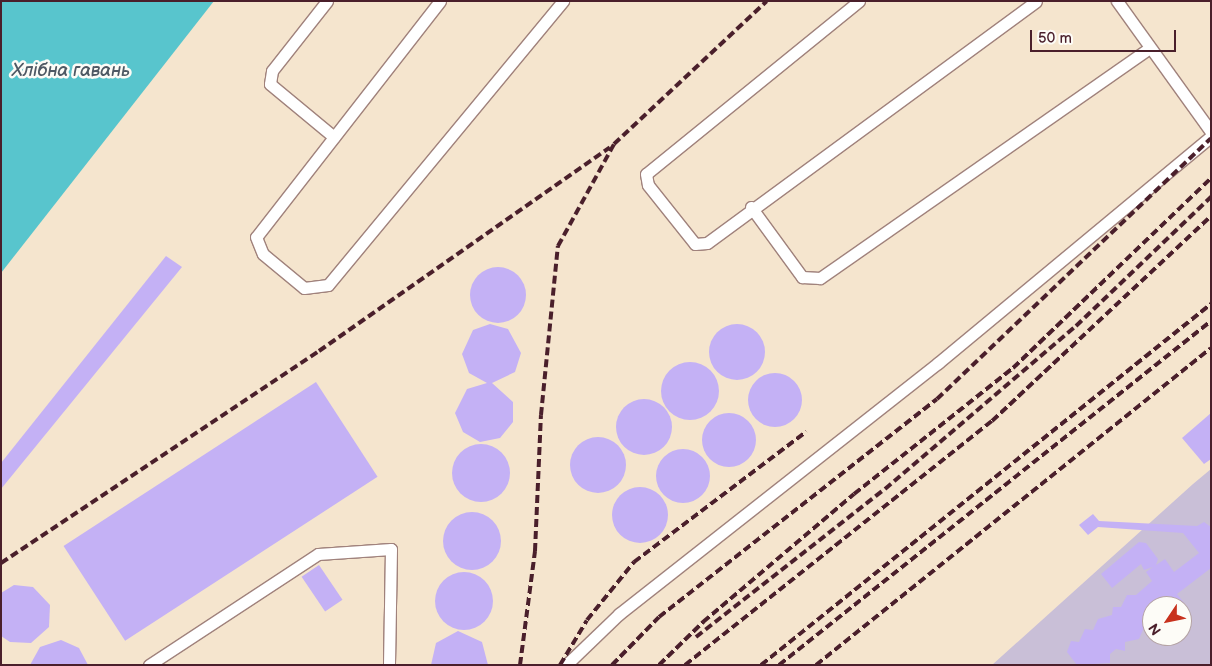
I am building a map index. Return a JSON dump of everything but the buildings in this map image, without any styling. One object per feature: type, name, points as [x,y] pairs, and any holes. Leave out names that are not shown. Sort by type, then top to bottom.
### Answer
[{"type":"lane","points":[[327,1],[272,71],[270,84],[334,137]]},
{"type":"lane","points":[[440,1],[256,237],[263,254],[304,288],[315,290],[328,286],[562,1]]},
{"type":"lane","points":[[859,1],[646,174],[648,185],[695,244],[707,243],[751,207],[1036,1]]},
{"type":"lane","points":[[1117,1],[1211,132]]},
{"type":"lane","points":[[751,207],[802,277],[820,278],[1150,48]]},
{"type":"lane","points":[[566,665],[618,614],[938,363],[1211,136]]},
{"type":"lane","points":[[149,665],[318,554],[391,549],[388,665]]},
{"type":"shaded area","points":[[1211,469],[1211,665],[992,665],[1193,484]]},
{"type":"water","name":"Хлібна гавань","points":[[1,1],[214,1],[1,273]]},
{"type":"railway","points":[[520,665],[535,551],[541,415],[558,246],[614,144],[767,1]]},
{"type":"railway","points":[[612,665],[659,617],[937,399],[1211,138]]},
{"type":"railway","points":[[1,563],[319,351],[610,147]]},
{"type":"railway","points":[[659,665],[703,622],[854,494],[1013,368],[1211,178]]},
{"type":"railway","points":[[696,637],[885,489],[1076,326],[1211,197]]},
{"type":"railway","points":[[685,665],[992,421],[1211,216]]},
{"type":"railway","points":[[761,665],[1211,304]]},
{"type":"railway","points":[[779,665],[1211,321]]},
{"type":"railway","points":[[816,665],[1211,348]]},
{"type":"railway","points":[[560,665],[587,620],[634,562],[806,432]]}]
